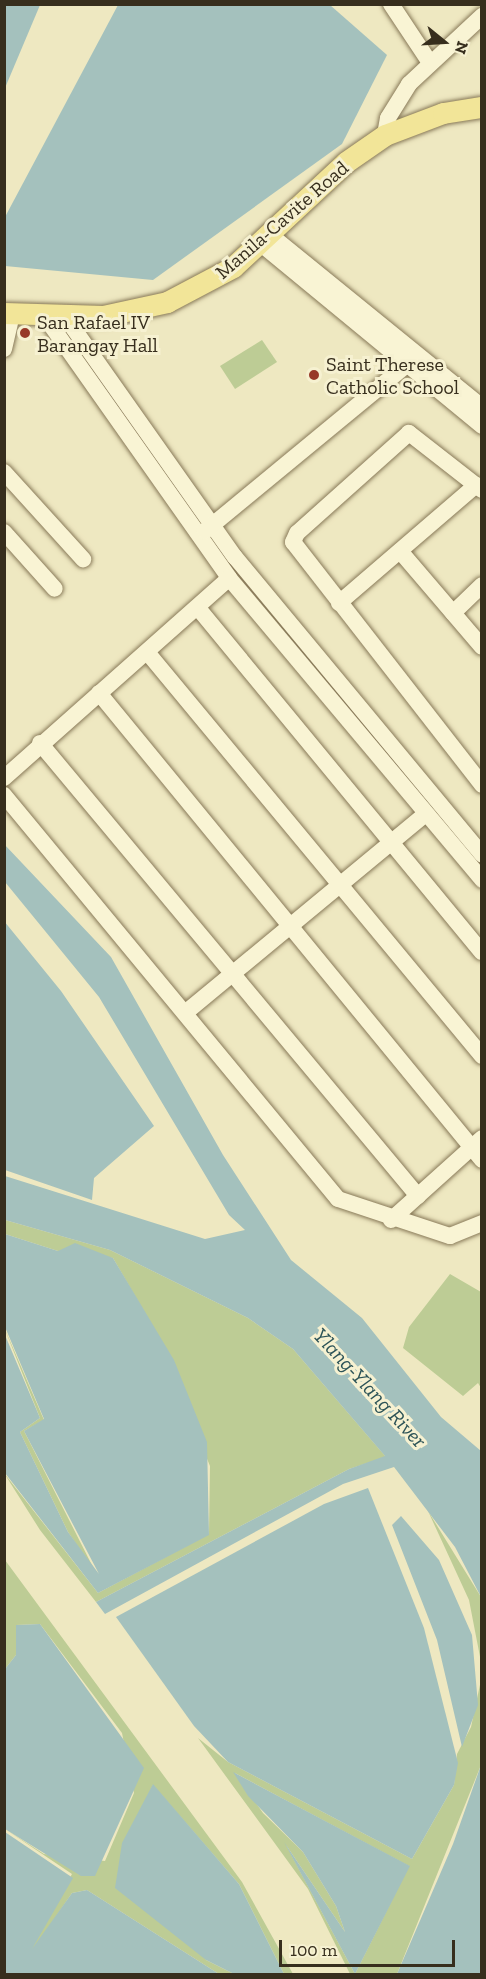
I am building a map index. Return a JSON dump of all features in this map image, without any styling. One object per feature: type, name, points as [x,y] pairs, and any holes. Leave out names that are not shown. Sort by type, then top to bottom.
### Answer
[{"type":"main road","name":"Manila-Cavite Road","points":[[8,313],[120,315],[167,302],[212,281],[265,239],[346,162],[386,135],[443,113],[482,107]]},
{"type":"street","points":[[391,4],[430,63]]},
{"type":"street","points":[[386,135],[388,118],[430,63],[482,16]]},
{"type":"street","points":[[265,239],[412,361],[482,426]]},
{"type":"street","points":[[4,349],[8,313]]},
{"type":"street","points":[[43,314],[229,578],[424,815],[482,880]]},
{"type":"street","points":[[64,315],[214,525],[482,855]]},
{"type":"street","points":[[412,361],[482,407]]},
{"type":"street","points":[[199,535],[412,361]]},
{"type":"street","points":[[339,603],[479,487],[419,436],[404,436],[294,538],[294,547],[482,785]]},
{"type":"street","points":[[4,472],[83,560]]},
{"type":"street","points":[[4,532],[55,589]]},
{"type":"street","points":[[400,551],[482,647]]},
{"type":"street","points":[[4,778],[40,743],[198,608],[229,578]]},
{"type":"street","points":[[453,613],[482,585]]},
{"type":"street","points":[[198,608],[482,952]]},
{"type":"street","points":[[147,652],[482,1056]]},
{"type":"street","points":[[99,693],[288,926],[478,1149],[391,1220]]},
{"type":"street","points":[[40,743],[418,1196]]},
{"type":"street","points":[[4,795],[338,1199],[391,1220],[450,1236],[482,1223]]},
{"type":"street","points":[[185,1014],[230,973],[424,815]]},
{"type":"green space","points":[[262,340],[277,362],[235,389],[220,366]]},
{"type":"green space","points":[[5,1220],[110,1250],[248,1318],[293,1349],[386,1457],[349,1469],[96,1602],[40,1530],[4,1473],[98,1593],[209,1534],[210,1466],[153,1327],[113,1258],[58,1251],[5,1234]]},
{"type":"green space","points":[[450,1274],[481,1292],[481,1388],[478,1383],[463,1396],[403,1348],[409,1327]]},
{"type":"green space","points":[[4,1327],[44,1420],[24,1431],[97,1575],[68,1532],[20,1432],[40,1418]]},
{"type":"green space","points":[[428,1511],[481,1597],[481,1662],[469,1600]]},
{"type":"green space","points":[[5,1560],[242,1882],[293,1974],[284,1974],[239,1884],[153,1785],[138,1815],[206,1960],[234,1974],[219,1974],[87,1890],[72,1893],[33,1950],[30,1946],[72,1874],[5,1829],[44,1854],[105,1861],[134,1793],[122,1733],[40,1624],[16,1625],[16,1655],[5,1669]]},
{"type":"green space","points":[[481,1680],[481,1765],[397,1974],[355,1974],[350,1974],[308,1889],[198,1738],[228,1762],[412,1859],[454,1785],[457,1754],[471,1727]],"holes":[[[235,1773],[409,1866],[355,1974],[286,1845],[345,1932],[336,1906],[303,1852],[263,1813]]]},
{"type":"water","points":[[4,5],[40,5],[5,88]]},
{"type":"water","points":[[118,5],[330,5],[387,55],[342,144],[153,280],[5,266],[5,217]]},
{"type":"water","name":"Ylang-Ylang River","points":[[4,844],[111,957],[223,1155],[291,1260],[362,1318],[441,1417],[481,1451],[481,1597],[455,1547],[394,1467],[343,1484],[105,1614],[96,1602],[349,1469],[385,1456],[293,1349],[248,1318],[110,1250],[5,1220],[5,1176],[205,1239],[245,1230],[229,1215],[99,997],[5,882]]},
{"type":"water","points":[[4,921],[61,991],[154,1126],[94,1178],[92,1200],[5,1170]]},
{"type":"water","points":[[5,1234],[58,1251],[75,1243],[113,1258],[174,1360],[207,1442],[209,1535],[98,1593],[5,1473],[5,1335],[40,1418],[20,1432],[68,1532],[99,1574],[24,1431],[44,1419],[5,1327]]},
{"type":"water","points":[[368,1488],[424,1628],[458,1763],[454,1785],[412,1859],[228,1762],[194,1726],[116,1617],[324,1504]]},
{"type":"water","points":[[401,1516],[439,1560],[472,1635],[478,1705],[462,1747],[437,1640],[392,1525]]},
{"type":"water","points":[[40,1624],[144,1768],[95,1876],[81,1876],[5,1829],[5,1669],[16,1655],[16,1625]]},
{"type":"water","points":[[481,1765],[481,1974],[397,1974],[453,1844]]},
{"type":"water","points":[[233,1772],[410,1866],[355,1974],[284,1842],[345,1932],[336,1906],[303,1852],[248,1796]]},
{"type":"water","points":[[153,1784],[239,1884],[284,1974],[234,1974],[206,1960],[115,1888],[122,1843]]},
{"type":"water","points":[[5,1832],[73,1878],[32,1949],[72,1893],[87,1890],[219,1974],[5,1974]]},
{"type":"place","name":"San Rafael IV Barangay Hall","points":[[25,333]]},
{"type":"place","name":"Saint Therese Catholic School","points":[[314,375]]}]
